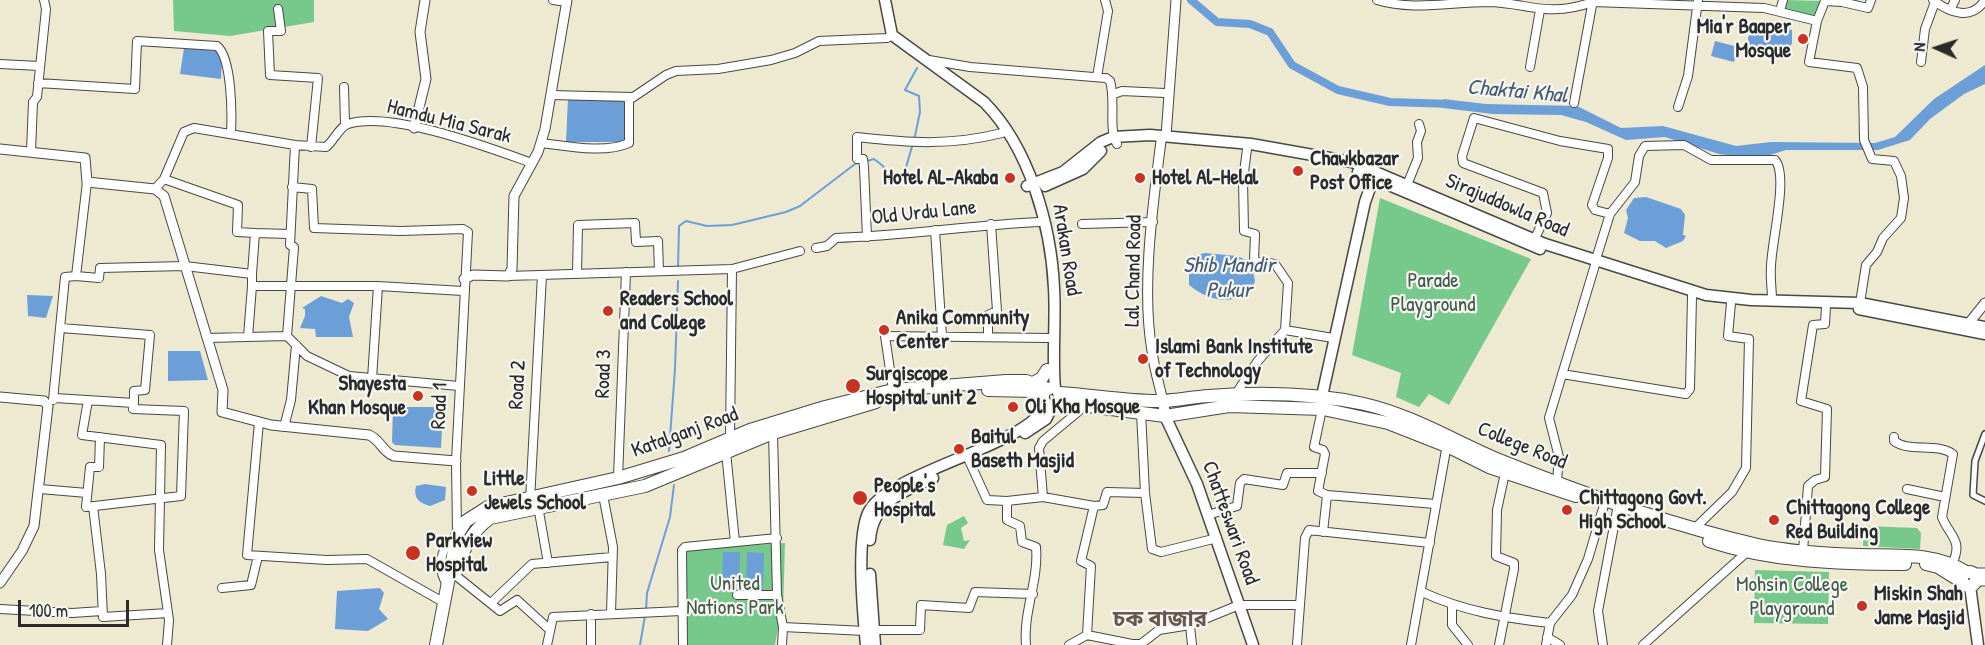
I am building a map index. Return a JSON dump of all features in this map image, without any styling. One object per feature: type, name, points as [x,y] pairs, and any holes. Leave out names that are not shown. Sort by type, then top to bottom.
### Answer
[{"type":"main road","points":[[880,0],[883,27],[890,37]]},
{"type":"main road","points":[[885,0],[890,37]]},
{"type":"main road","name":"Arakan Road","points":[[890,37],[984,102],[996,114],[1032,187],[1045,222],[1054,284],[1051,396]]},
{"type":"main road","name":"Arakan Road","points":[[890,37],[980,104],[1002,133],[1032,187],[1040,222],[1048,286],[1047,370],[1051,396]]},
{"type":"main road","name":"Sirajuddowla Road","points":[[1162,138],[1247,149],[1332,164],[1375,175],[1407,185],[1545,244],[1692,296],[1731,303],[1860,306],[1985,334]]},
{"type":"main road","name":"Sirajuddowla Road","points":[[1115,140],[1207,139],[1331,157],[1526,244],[1706,295],[1860,306],[1985,327]]},
{"type":"main road","points":[[1032,187],[1063,172],[1101,142],[1115,140]]},
{"type":"main road","points":[[1322,396],[1333,338],[1375,175]]},
{"type":"main road","points":[[1033,382],[1042,378],[1047,370]]},
{"type":"main road","name":"Katalganj Road","points":[[533,504],[684,458],[730,437],[788,418],[892,390],[1006,381],[1033,382],[1051,396]]},
{"type":"main road","name":"Katalganj Road","points":[[441,645],[456,539],[497,504],[533,504],[603,495],[645,486],[773,433],[879,401],[921,394],[1018,390],[1036,391],[1051,396]]},
{"type":"main road","name":"College Road","points":[[1051,396],[1163,401],[1235,395],[1322,396],[1367,404],[1451,442],[1489,468],[1747,552],[1786,559],[1861,564],[1929,564],[1974,578]]},
{"type":"main road","points":[[874,645],[869,631],[862,543],[864,523],[871,508],[889,490],[969,460],[1042,422],[1050,414],[1051,396]]},
{"type":"main road","name":"College Road","points":[[1051,396],[1085,406],[1165,416],[1229,406],[1322,409],[1388,423],[1479,451],[1557,482],[1694,529],[1771,547],[1803,551],[1931,558],[1952,564],[1974,578]]},
{"type":"main road","name":"Chatteswari Road","points":[[1163,401],[1165,416],[1197,484],[1253,645]]},
{"type":"main road","name":"Katalganj Road","points":[[436,645],[443,602],[476,521]]},
{"type":"main road","points":[[1974,578],[1978,645]]},
{"type":"main road","points":[[866,645],[869,631]]},
{"type":"street","points":[[32,151],[33,102],[37,97],[46,9],[44,0]]},
{"type":"street","points":[[414,128],[426,79],[420,32],[424,0]]},
{"type":"street","points":[[508,276],[513,259],[514,196],[541,143],[567,1],[553,0]]},
{"type":"street","points":[[1097,77],[1108,11],[1105,0]]},
{"type":"street","points":[[1162,138],[1174,12],[1172,0]]},
{"type":"street","points":[[1162,138],[1176,0]]},
{"type":"street","points":[[1377,0],[1401,6],[1430,2],[1531,4],[1540,10],[1576,8],[1593,1],[1698,2],[1764,8],[1817,21]]},
{"type":"street","points":[[1780,11],[1783,0]]},
{"type":"street","points":[[1860,306],[1866,265],[1877,252],[1883,238],[1901,218],[1904,198],[1901,176],[1894,161],[1872,159],[1864,140],[1863,87],[1857,68],[1809,62],[1817,21],[1825,2],[1842,2],[1868,8],[1871,0]]},
{"type":"street","points":[[1950,10],[1955,0]]},
{"type":"street","points":[[1921,62],[1924,29],[1934,1],[1950,10],[1975,12],[1985,0]]},
{"type":"street","points":[[1574,103],[1593,1]]},
{"type":"street","points":[[1678,107],[1688,76],[1698,2]]},
{"type":"street","points":[[278,9],[281,31],[268,31],[270,75],[318,78],[311,147]]},
{"type":"street","points":[[1530,67],[1540,10]]},
{"type":"street","points":[[541,143],[590,147],[622,146],[629,143],[629,100],[666,75],[771,60],[795,53],[819,41],[890,37]]},
{"type":"street","points":[[38,83],[135,89],[137,41],[217,46],[222,50],[227,68],[232,108],[231,133]]},
{"type":"street","points":[[926,60],[970,67],[1097,77],[1110,81],[1114,94],[1115,140]]},
{"type":"street","points":[[0,64],[39,66]]},
{"type":"street","points":[[155,189],[164,179],[187,129],[231,133],[295,145],[326,147],[345,124],[344,87]]},
{"type":"street","points":[[1114,94],[1122,91],[1165,93]]},
{"type":"street","points":[[551,95],[632,98]]},
{"type":"street","points":[[1536,236],[1546,213],[1542,194],[1463,163],[1462,156],[1474,118],[1560,141],[1608,149],[1608,158],[1592,205],[1595,210],[1610,214]]},
{"type":"street","name":"Hamdu Mia Sarak","points":[[345,124],[370,122],[414,128],[465,140],[532,163]]},
{"type":"street","points":[[1407,185],[1418,158],[1417,142],[1421,130],[1419,124]]},
{"type":"street","points":[[867,237],[863,163],[857,159],[857,137],[919,144],[950,144],[1002,133]]},
{"type":"street","name":"Lal Chand Road","points":[[1162,138],[1153,222],[1149,304],[1151,339],[1163,401]]},
{"type":"street","points":[[286,336],[294,247],[290,246],[290,234],[295,145]]},
{"type":"street","points":[[1557,482],[1559,457],[1549,418],[1610,214],[1635,182],[1639,156],[1645,146],[1684,145],[1711,160],[1775,160],[1778,163],[1780,183],[1771,266],[1772,300]]},
{"type":"street","points":[[0,149],[85,158],[87,182],[76,276]]},
{"type":"street","points":[[1235,395],[1257,362],[1285,330],[1288,283],[1275,264],[1254,261],[1255,234],[1244,231],[1243,180],[1247,149]]},
{"type":"street","points":[[164,179],[238,205],[237,232],[290,234]]},
{"type":"street","points":[[87,182],[155,189],[164,196],[223,390],[222,412],[284,427],[369,435],[377,439],[387,454],[394,456],[456,461]]},
{"type":"street","name":"Road 1","points":[[292,187],[312,189],[314,228],[466,230],[468,232],[463,291],[456,461],[456,539]]},
{"type":"street","name":"Old Urdu Lane","points":[[816,248],[827,246],[836,238],[1040,222]]},
{"type":"street","points":[[1082,224],[1153,222]]},
{"type":"street","points":[[577,273],[578,225],[624,223],[635,223],[636,242],[658,241],[658,271]]},
{"type":"street","points":[[988,337],[988,315],[997,311],[992,224]]},
{"type":"street","points":[[935,230],[942,336]]},
{"type":"street","points":[[248,337],[255,233]]},
{"type":"street","points":[[464,279],[473,275],[508,276],[732,269],[800,251]]},
{"type":"street","points":[[0,583],[22,551],[34,526],[61,328],[64,276],[99,278],[100,268],[185,266],[252,274]]},
{"type":"street","points":[[730,437],[732,269]]},
{"type":"street","name":"Road 3","points":[[618,478],[626,272]]},
{"type":"street","name":"Road 2","points":[[542,275],[533,504],[548,563]]},
{"type":"street","points":[[252,286],[290,288],[378,286],[463,291]]},
{"type":"street","points":[[372,378],[378,286]]},
{"type":"street","points":[[1562,374],[1686,394],[1690,389],[1692,296]]},
{"type":"street","points":[[1694,529],[1732,492],[1746,468],[1749,339],[1728,336],[1731,303]]},
{"type":"street","points":[[1969,323],[1985,303]]},
{"type":"street","points":[[1803,551],[1808,486],[1815,480],[1825,477],[1827,409],[1801,401],[1813,325],[1825,324],[1826,306]]},
{"type":"street","points":[[61,328],[150,335],[145,390],[134,391],[133,409],[184,411],[181,496],[86,507],[90,467],[99,467],[100,437]]},
{"type":"street","points":[[1285,330],[1333,338]]},
{"type":"street","points":[[207,338],[286,336],[307,356],[328,368],[349,376],[459,386]]},
{"type":"street","points":[[892,390],[885,336],[1048,338]]},
{"type":"street","points":[[284,427],[291,400],[296,345]]},
{"type":"street","points":[[0,397],[52,402],[88,400],[134,403]]},
{"type":"street","points":[[88,400],[82,435],[161,445],[159,550],[168,614],[167,645]]},
{"type":"street","points":[[1043,497],[1040,447],[1042,441],[1085,406]]},
{"type":"street","points":[[1322,409],[1314,447],[1324,451],[1318,491],[1327,495],[1435,504]]},
{"type":"street","points":[[1141,412],[1145,493],[1154,551],[1216,538]]},
{"type":"street","points":[[259,422],[246,553],[258,556],[327,560],[367,558],[443,602]]},
{"type":"street","points":[[773,433],[777,595],[783,627],[782,645]]},
{"type":"street","points":[[1985,434],[1975,461],[1973,495],[1985,501]]},
{"type":"street","points":[[1893,437],[1894,441],[1903,446],[1942,449],[1953,454],[1942,518],[1956,538],[1956,556],[1952,564]]},
{"type":"street","points":[[1411,645],[1422,592],[1435,504],[1446,450],[1451,442]]},
{"type":"street","points":[[726,452],[735,542]]},
{"type":"street","points":[[969,460],[985,498],[1007,501],[1043,497],[1094,506],[1103,505],[1107,492],[1145,493]]},
{"type":"street","points":[[1208,515],[1237,506],[1240,483],[1244,479],[1283,485],[1287,473],[1322,472]]},
{"type":"street","points":[[1499,645],[1514,569],[1514,563],[1496,556],[1497,510],[1505,473]]},
{"type":"street","points":[[40,489],[87,493]]},
{"type":"street","points":[[1907,489],[1946,497]]},
{"type":"street","points":[[603,495],[612,557],[611,613]]},
{"type":"street","points":[[1323,532],[1327,495]]},
{"type":"street","points":[[1007,501],[1007,520],[1020,526],[1022,542],[1036,548],[1033,594],[1026,616],[1026,645]]},
{"type":"street","points":[[1560,645],[1546,641],[1550,623],[1572,595],[1588,559],[1604,505]]},
{"type":"street","points":[[93,506],[101,574],[103,617],[168,614]]},
{"type":"street","points":[[1082,639],[1091,566],[1081,561],[1094,506]]},
{"type":"street","points":[[1603,645],[1598,611],[1617,510]]},
{"type":"street","points":[[1297,645],[1298,605],[1306,532],[1311,530],[1430,543]]},
{"type":"street","points":[[682,645],[682,550],[685,547],[777,538]]},
{"type":"street","points":[[1643,645],[1747,552]]},
{"type":"street","points":[[222,588],[252,585],[258,556]]},
{"type":"street","points":[[491,603],[531,564],[612,557]]},
{"type":"street","points":[[451,580],[491,603],[500,611],[517,600],[550,630]]},
{"type":"street","points":[[783,627],[869,631],[920,630],[921,605],[969,608],[975,592],[1033,594]]},
{"type":"street","points":[[1422,592],[1452,606],[1505,618],[1550,623]]},
{"type":"street","points":[[737,595],[777,595]]},
{"type":"street","points":[[1069,645],[1082,639],[1141,644],[1160,630],[1190,625],[1239,605],[1298,605]]},
{"type":"street","points":[[1452,606],[1452,625],[1468,645]]},
{"type":"street","points":[[0,609],[72,613],[102,611]]},
{"type":"street","points":[[547,645],[552,617],[681,611]]},
{"type":"street","points":[[591,614],[591,645]]},
{"type":"street","points":[[1190,625],[1192,645]]},
{"type":"green space","points":[[173,0],[314,0],[314,22],[230,36],[174,31]]},
{"type":"green space","points":[[1786,0],[1821,1],[1816,19],[1783,9]]},
{"type":"green space","name":"Parade Playground","points":[[1380,198],[1531,259],[1449,405],[1429,394],[1419,407],[1396,397],[1401,373],[1352,355]]},
{"type":"green space","points":[[964,516],[968,523],[961,528],[964,541],[970,540],[964,549],[943,545],[947,525]]},
{"type":"green space","points":[[1864,526],[1917,528],[1921,533],[1920,549],[1863,546]]},
{"type":"green space","name":"United Nations Park","points":[[785,543],[783,613],[775,645],[686,645],[687,549]]},
{"type":"green space","name":"Mohsin College Playground","points":[[1755,570],[1829,572],[1828,624],[1754,623]]},
{"type":"water","points":[[1760,23],[1792,30],[1792,43],[1788,53],[1768,55],[1756,52],[1752,48],[1748,37]]},
{"type":"water","points":[[1715,41],[1738,47],[1734,62],[1711,56]]},
{"type":"water","points":[[184,48],[218,51],[222,59],[221,79],[180,74]]},
{"type":"water","points":[[1985,65],[1985,84],[1964,94],[1930,119],[1910,140],[1878,150],[1786,150],[1767,156],[1744,157],[1719,154],[1665,137],[1626,140],[1586,122],[1561,115],[1493,114],[1443,108],[1443,99],[1486,104],[1577,106],[1621,128],[1663,126],[1736,146],[1771,142],[1875,143],[1895,137],[1934,99]]},
{"type":"water","points":[[568,98],[624,101],[625,142],[566,142]]},
{"type":"water","points":[[1646,197],[1681,209],[1685,215],[1683,235],[1686,236],[1683,241],[1666,248],[1655,241],[1640,241],[1624,233],[1628,218],[1626,210],[1634,198]]},
{"type":"water","name":"Shib Mandir Pukur","points":[[1205,253],[1237,256],[1251,262],[1255,281],[1251,292],[1227,300],[1211,298],[1189,285],[1189,263],[1193,256]]},
{"type":"water","points":[[27,295],[53,296],[46,318],[28,316]]},
{"type":"water","points":[[321,296],[342,303],[348,299],[354,303],[349,317],[353,337],[316,337],[315,329],[300,328],[305,316],[305,309],[302,308]]},
{"type":"water","points":[[168,351],[200,351],[208,380],[168,381]]},
{"type":"water","points":[[393,407],[443,407],[441,448],[395,445],[392,442]]},
{"type":"water","points":[[425,484],[446,487],[445,500],[430,506],[420,502],[415,494],[416,486]]},
{"type":"water","points":[[723,552],[740,552],[739,592],[722,592]]},
{"type":"water","points":[[747,552],[764,553],[763,593],[746,592]]},
{"type":"water","points":[[380,588],[384,593],[379,609],[388,619],[368,631],[335,629],[337,591]]},
{"type":"waterway","name":"Chaktai Khal","points":[[1191,0],[1217,22],[1250,24],[1270,32],[1292,65],[1338,90],[1390,102],[1451,104]]},
{"type":"waterway","points":[[867,161],[874,159],[883,166],[891,181],[903,178],[920,112],[919,96],[905,90],[917,68]]},
{"type":"waterway","points":[[678,268],[679,226],[686,221],[707,226],[732,225],[786,212],[800,206],[855,164],[861,162]]},
{"type":"waterway","points":[[669,451],[678,281]]},
{"type":"waterway","points":[[646,610],[647,593],[670,517],[674,485]]},
{"type":"waterway","points":[[640,645],[645,616]]},
{"type":"place","name":"Mia'r Baaper Mosque","points":[[1803,39]]},
{"type":"place","name":"Chawkbazar Post Office","points":[[1298,171]]},
{"type":"place","name":"Hotel AL-Akaba","points":[[1010,178]]},
{"type":"place","name":"Hotel Al-Helal","points":[[1140,178]]},
{"type":"place","name":"Readers School and College","points":[[608,311]]},
{"type":"place","name":"Anika Community Center","points":[[884,330]]},
{"type":"place","name":"Islami Bank Institute of Technology","points":[[1143,359]]},
{"type":"place","name":"Surgiscope Hospital unit 2","points":[[853,386]]},
{"type":"place","name":"Shayesta Khan Mosque","points":[[418,396]]},
{"type":"place","name":"Oli Kha Mosque","points":[[1013,407]]},
{"type":"place","name":"Baitul Baseth Masjid","points":[[959,449]]},
{"type":"place","name":"Little Jewels School","points":[[472,491]]},
{"type":"place","name":"People's Hospital","points":[[860,498]]},
{"type":"place","name":"Chittagong Govt. High School","points":[[1567,510]]},
{"type":"place","name":"Chittagong College Red Building","points":[[1774,520]]},
{"type":"place","name":"Parkview Hospital","points":[[413,553]]},
{"type":"place","name":"Miskin Shah Jame Masjid","points":[[1862,606]]},
{"type":"district","name":"চক বাজার","points":[[1160,620]]}]
